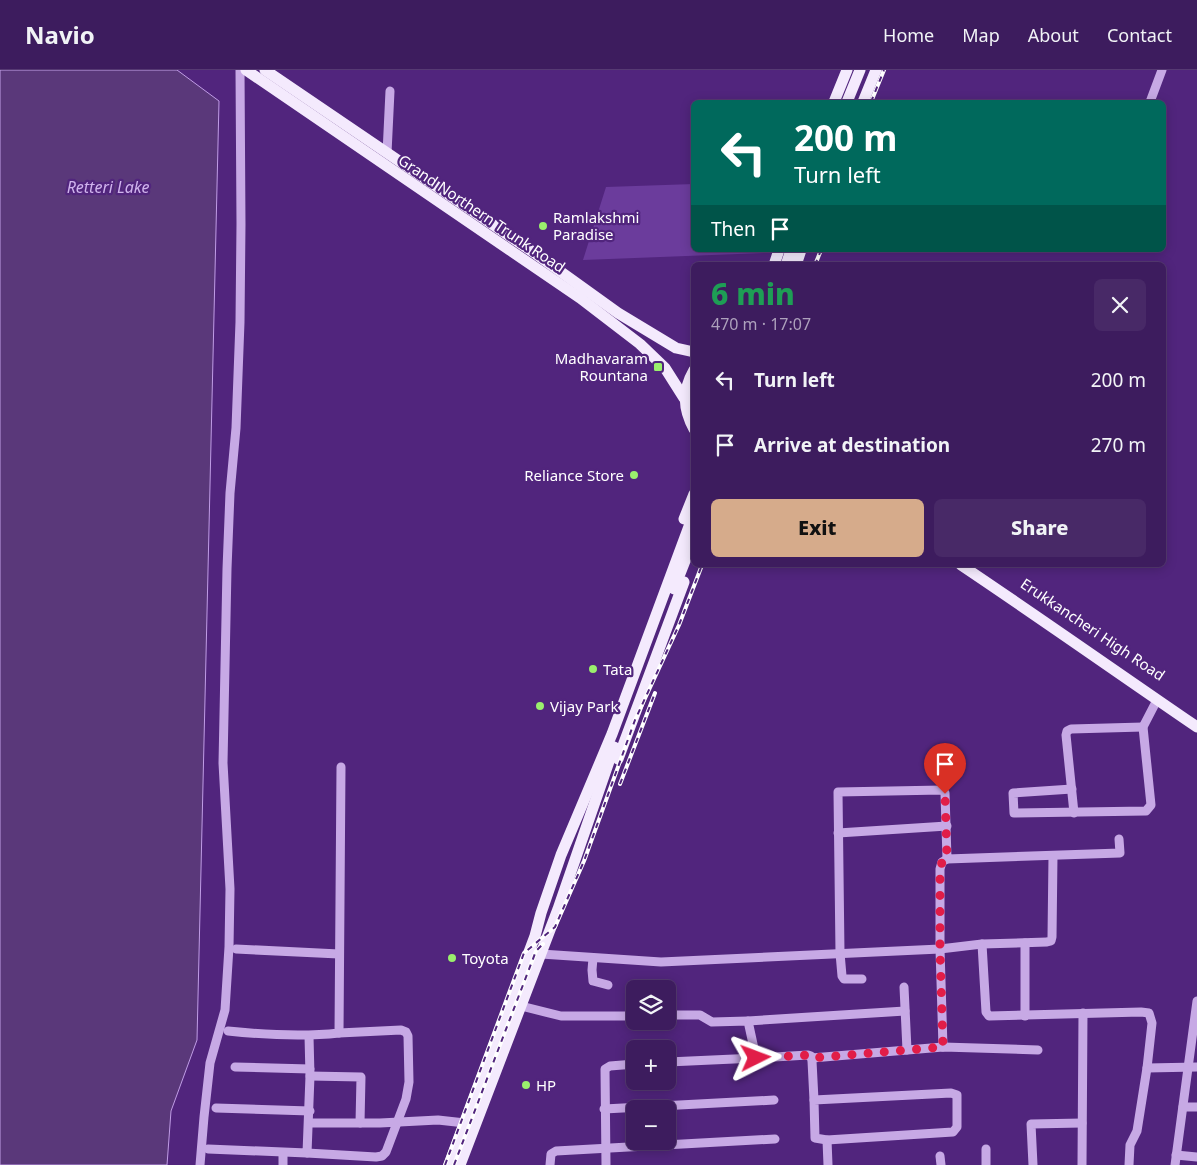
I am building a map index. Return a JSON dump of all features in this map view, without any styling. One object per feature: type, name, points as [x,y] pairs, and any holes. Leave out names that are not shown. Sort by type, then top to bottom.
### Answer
[{"type":"main road","name":"Grand Northern Trunk Road","points":[[246,70],[580,298],[640,344],[665,368],[684,398]]},
{"type":"main road","points":[[265,70],[536,254],[618,314],[676,348],[691,351]]},
{"type":"main road","points":[[835,100],[847,70]]},
{"type":"main road","points":[[848,100],[860,70]]},
{"type":"main road","points":[[859,100],[869,70]]},
{"type":"main road","points":[[864,100],[876,70]]},
{"type":"main road","points":[[691,376],[684,398],[687,416],[691,423]]},
{"type":"main road","points":[[586,804],[577,801],[616,707],[691,502]]},
{"type":"main road","points":[[460,1165],[541,954],[589,819],[586,804],[691,521]]},
{"type":"main road","points":[[449,1165],[535,936],[561,855],[586,804],[691,545]]},
{"type":"main road","points":[[589,819],[598,812],[691,565]]},
{"type":"main road","points":[[964,567],[1197,727]]},
{"type":"main road","name":"Erukkancheri High Road","points":[[975,567],[1197,718]]},
{"type":"street","points":[[200,1165],[206,1085],[210,1063],[225,1010],[227,990],[230,889],[223,763],[227,569],[230,493],[236,428],[242,224],[240,70]]},
{"type":"street","points":[[1151,100],[1162,70]]},
{"type":"street","points":[[387,152],[390,91]]},
{"type":"street","points":[[1072,789],[1013,793],[1014,812],[1017,814],[1146,811],[1150,808],[1142,727],[1157,700]]},
{"type":"street","points":[[1074,813],[1067,731],[1142,727]]},
{"type":"street","points":[[339,1032],[341,767]]},
{"type":"street","points":[[862,979],[844,979],[842,976],[837,794],[840,791],[942,790],[945,794],[947,859]]},
{"type":"street","points":[[838,833],[947,826]]},
{"type":"street","points":[[943,1047],[940,949],[940,869],[942,862],[947,859],[1120,853],[1120,839]]},
{"type":"street","points":[[541,954],[661,962],[1047,942],[1051,941],[1052,937],[1053,856]]},
{"type":"street","points":[[1025,943],[1025,1016]]},
{"type":"street","points":[[982,944],[986,1012],[992,1016],[1149,1013],[1152,1023],[1147,1068],[1137,1131],[1130,1145],[1129,1165]]},
{"type":"street","points":[[236,949],[339,954]]},
{"type":"street","points":[[593,958],[593,981],[608,985]]},
{"type":"street","points":[[904,987],[907,1050]]},
{"type":"street","points":[[1197,1001],[1176,1160],[1197,1157]]},
{"type":"street","points":[[521,1006],[561,1016],[626,1016]]},
{"type":"street","points":[[676,1015],[700,1015],[712,1022],[905,1011]]},
{"type":"street","points":[[1082,1165],[1083,1013]]},
{"type":"street","points":[[748,1021],[756,1058]]},
{"type":"street","points":[[208,1149],[376,1158],[382,1156],[386,1152],[406,1099],[409,1082],[408,1036],[406,1032],[401,1030],[339,1032],[309,1036],[265,1035],[228,1031]]},
{"type":"street","points":[[307,1153],[310,1110],[309,1036]]},
{"type":"street","points":[[676,1062],[808,1055],[812,1058],[943,1047],[1038,1050]]},
{"type":"street","points":[[812,1058],[815,1138],[827,1140],[953,1132],[957,1127],[956,1095],[951,1092],[814,1100]]},
{"type":"street","points":[[606,1165],[604,1109],[606,1069],[610,1066],[626,1065]]},
{"type":"street","points":[[235,1067],[361,1078],[360,1123]]},
{"type":"street","points":[[1147,1068],[1197,1067]]},
{"type":"street","points":[[604,1109],[774,1100]]},
{"type":"street","points":[[1183,1107],[1197,1107]]},
{"type":"street","points":[[216,1108],[310,1110]]},
{"type":"street","points":[[309,1123],[438,1120],[465,1123]]},
{"type":"street","points":[[1032,1165],[1031,1124],[1082,1123]]},
{"type":"street","points":[[550,1165],[553,1152],[775,1139]]},
{"type":"street","points":[[827,1140],[828,1165]]},
{"type":"street","points":[[986,1149],[986,1165]]},
{"type":"street","points":[[283,1153],[283,1165]]},
{"type":"shaded area","points":[[691,184],[691,252],[764,253],[583,260],[606,187]]},
{"type":"water","name":"Retteri Lake","points":[[0,70],[177,70],[219,101],[197,1040],[171,1111],[167,1165],[0,1165]]},
{"type":"railway","points":[[872,100],[884,70]]},
{"type":"railway","points":[[816,262],[820,252]]},
{"type":"railway","points":[[445,1165],[524,953],[555,927],[584,861],[635,720],[679,625],[701,567]]},
{"type":"railway","points":[[620,784],[655,693]]},
{"type":"railway","points":[[454,1165],[536,951],[543,944]]},
{"type":"place","name":"Ramlakshmi Paradise","points":[[543,226]]},
{"type":"place","name":"Madhavaram Rountana","points":[[658,367]]},
{"type":"place","name":"Reliance Store","points":[[634,475]]},
{"type":"place","name":"Tata","points":[[593,669]]},
{"type":"place","name":"Vijay Park","points":[[540,706]]},
{"type":"place","name":"Toyota","points":[[452,958]]},
{"type":"place","name":"HP","points":[[526,1085]]},
{"type":"route","points":[[756,1058],[808,1055],[812,1058],[943,1047],[940,869],[942,862],[947,859],[945,794]]}]
